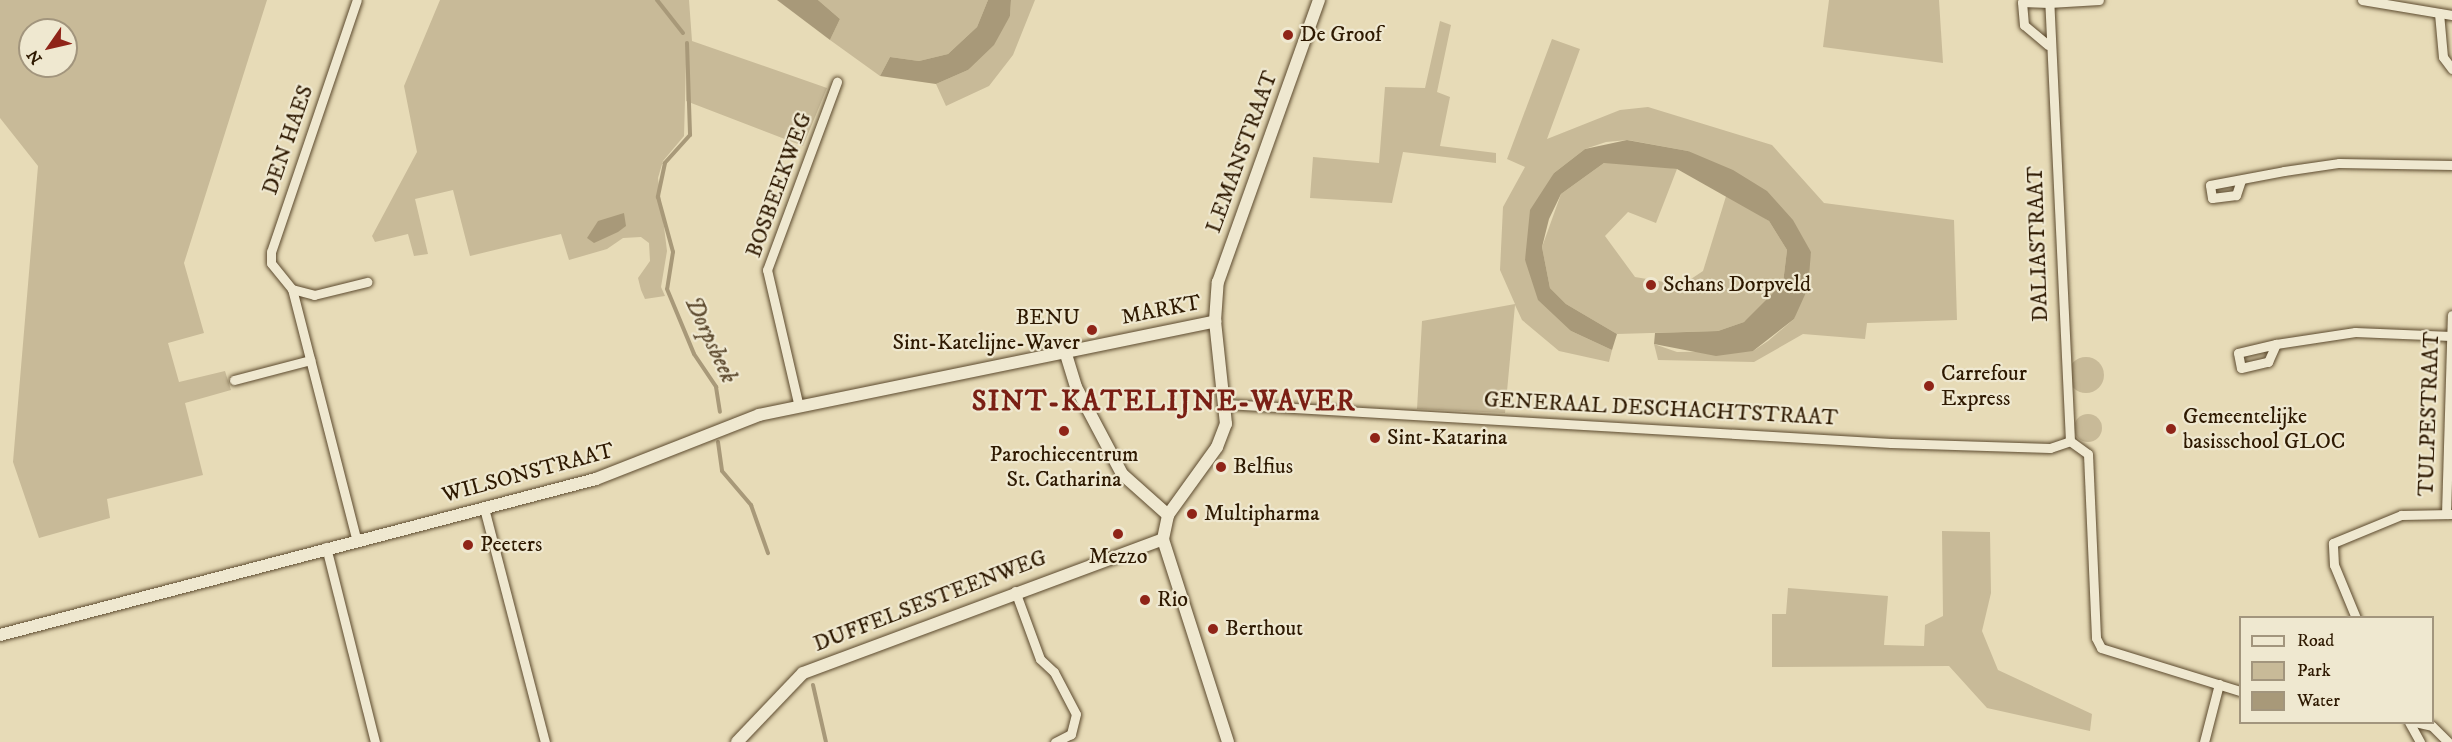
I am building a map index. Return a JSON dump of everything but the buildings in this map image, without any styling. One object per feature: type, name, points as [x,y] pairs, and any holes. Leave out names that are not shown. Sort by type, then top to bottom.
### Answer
[{"type":"street","name":"DEN HAES","points":[[356,538],[292,289],[271,263],[271,252],[357,0]]},
{"type":"street","name":"LEMANSTRAAT","points":[[1215,321],[1224,260],[1319,0]]},
{"type":"street","points":[[2048,45],[2024,25],[2022,2],[2099,0]]},
{"type":"street","points":[[2362,0],[2452,15]]},
{"type":"street","name":"DALIASTRAAT","points":[[2049,3],[2048,45],[2063,371],[2073,404],[2070,441]]},
{"type":"street","points":[[2439,13],[2444,57],[2452,69]]},
{"type":"street","name":"BOSBEEKWEG","points":[[799,407],[767,270],[837,82]]},
{"type":"street","points":[[2241,180],[2339,163],[2452,165]]},
{"type":"street","points":[[292,289],[314,295],[367,282]]},
{"type":"street","name":"TULPESTRAAT","points":[[2449,514],[2452,315]]},
{"type":"street","name":"MARKT","points":[[1065,351],[1215,321],[1226,404],[1217,447],[1168,515]]},
{"type":"street","points":[[2276,344],[2355,332],[2451,336]]},
{"type":"street","points":[[1065,351],[1076,387],[1122,474],[1168,515],[1163,539],[1228,742]]},
{"type":"street","name":"WILSONSTRAAT","points":[[0,635],[356,538],[596,479],[714,429],[799,407],[1065,351]]},
{"type":"street","points":[[234,380],[310,360]]},
{"type":"street","name":"GENERAAL DESCHACHTSTRAAT","points":[[1226,404],[1891,443],[2050,448],[2070,441]]},
{"type":"street","points":[[2070,441],[2088,454],[2096,638],[2117,656],[2239,690]]},
{"type":"street","points":[[484,508],[545,742]]},
{"type":"street","points":[[2355,616],[2334,565],[2333,543],[2401,514],[2449,514]]},
{"type":"street","name":"DUFFELSESTEENWEG","points":[[737,742],[803,673],[1015,591],[1163,539]]},
{"type":"street","points":[[326,547],[375,742]]},
{"type":"street","points":[[1015,591],[1040,659],[1054,672],[1076,714],[1071,734],[1055,742]]},
{"type":"street","points":[[2204,742],[2219,684]]},
{"type":"street","points":[[2410,724],[2420,742]]},
{"type":"street","points":[[2421,724],[2432,726],[2448,742]]},
{"type":"green space","points":[[0,0],[267,0],[184,263],[204,333],[168,343],[179,382],[225,371],[231,390],[185,403],[203,475],[107,499],[110,518],[39,538],[13,462],[38,166],[0,118]]},
{"type":"green space","points":[[440,0],[689,0],[692,41],[827,88],[803,146],[686,101],[686,64],[684,136],[663,161],[658,178],[667,251],[661,287],[665,296],[645,299],[641,290],[638,278],[650,261],[649,243],[641,237],[623,238],[607,249],[569,260],[561,234],[470,256],[453,190],[415,199],[428,254],[414,256],[408,234],[375,242],[372,236],[417,152],[404,86]]},
{"type":"green space","points":[[818,0],[988,0],[977,27],[948,54],[919,61],[890,57],[880,76],[830,40],[840,19]]},
{"type":"green space","points":[[1011,0],[1035,0],[1013,55],[989,86],[946,106],[936,84],[968,70],[1010,16]]},
{"type":"green space","points":[[1829,0],[1939,0],[1943,63],[1823,47]]},
{"type":"green space","points":[[1440,21],[1451,25],[1437,92],[1450,97],[1440,146],[1496,153],[1496,163],[1403,152],[1392,203],[1310,198],[1313,157],[1379,163],[1385,87],[1425,88]]},
{"type":"green space","points":[[1552,39],[1580,49],[1547,139],[1620,110],[1648,107],[1772,145],[1824,203],[1954,220],[1957,320],[1867,323],[1865,339],[1803,334],[1754,362],[1658,360],[1654,344],[1677,352],[1753,351],[1768,341],[1794,319],[1811,252],[1688,151],[1628,140],[1606,142],[1585,149],[1554,173],[1525,260],[1571,331],[1612,350],[1609,362],[1559,351],[1522,320],[1515,305],[1505,413],[1417,409],[1422,321],[1515,304],[1500,270],[1503,207],[1525,167],[1507,159]]},
{"type":"green space","points":[[1634,162],[1677,169],[1656,223],[1628,212],[1605,236],[1635,277],[1682,285],[1703,271],[1727,193],[1769,221],[1787,250],[1783,283],[1763,308],[1744,322],[1718,331],[1617,334],[1566,304],[1550,288],[1542,247],[1561,194],[1604,163]]},
{"type":"green space","points":[[2086,357],[2099,362],[2104,375],[2099,388],[2086,393],[2073,388],[2068,375],[2073,362]]},
{"type":"green space","points":[[2088,414],[2098,418],[2102,428],[2098,438],[2088,442],[2078,438],[2074,428],[2078,418]]},
{"type":"green space","points":[[1942,531],[1990,532],[1991,593],[1982,631],[1998,670],[2092,714],[2090,731],[1987,708],[1949,666],[1772,667],[1772,614],[1786,614],[1788,588],[1888,596],[1884,645],[1924,646],[1925,625],[1943,616]]},
{"type":"water","points":[[777,0],[818,0],[840,19],[830,40]]},
{"type":"water","points":[[988,0],[1011,0],[1010,16],[994,45],[968,70],[936,84],[880,76],[890,57],[919,61],[948,54],[977,27]]},
{"type":"water","points":[[1627,140],[1688,151],[1733,170],[1767,191],[1793,220],[1811,252],[1808,288],[1794,319],[1753,351],[1716,356],[1654,344],[1655,333],[1718,331],[1744,322],[1783,283],[1787,250],[1769,221],[1677,169],[1604,163],[1561,194],[1549,219],[1542,247],[1550,288],[1566,304],[1617,334],[1612,350],[1571,331],[1538,300],[1525,260],[1530,210],[1554,173],[1585,149]]},
{"type":"water","points":[[624,213],[626,226],[618,232],[594,243],[587,238],[598,221]]},
{"type":"waterway","name":"Dorpsbeek","points":[[657,0],[683,33]]},
{"type":"waterway","name":"Dorpsbeek","points":[[687,43],[690,135],[665,163],[658,197],[673,252],[667,289],[694,354],[716,387],[720,412]]},
{"type":"waterway","name":"Dorpsbeek","points":[[718,442],[722,471],[751,505],[768,553]]},
{"type":"waterway","name":"Dorpsbeek","points":[[813,685],[826,742]]},
{"type":"place","name":"De Groof","points":[[1288,35]]},
{"type":"place","name":"Schans Dorpveld","points":[[1651,285]]},
{"type":"place","name":"BENU Sint-Katelijne-Waver","points":[[1092,330]]},
{"type":"place","name":"Carrefour Express","points":[[1929,386]]},
{"type":"place","name":"Gemeentelijke basisschool GLOC","points":[[2171,429]]},
{"type":"place","name":"Parochiecentrum St. Catharina","points":[[1064,431]]},
{"type":"place","name":"Sint-Katarina","points":[[1375,438]]},
{"type":"place","name":"Belfius","points":[[1221,467]]},
{"type":"place","name":"Multipharma","points":[[1192,514]]},
{"type":"place","name":"Mezzo","points":[[1118,534]]},
{"type":"place","name":"Peeters","points":[[468,545]]},
{"type":"place","name":"Rio","points":[[1145,600]]},
{"type":"place","name":"Berthout","points":[[1213,629]]},
{"type":"district","name":"SINT-KATELIJNE-WAVER","points":[[1164,402]]}]
